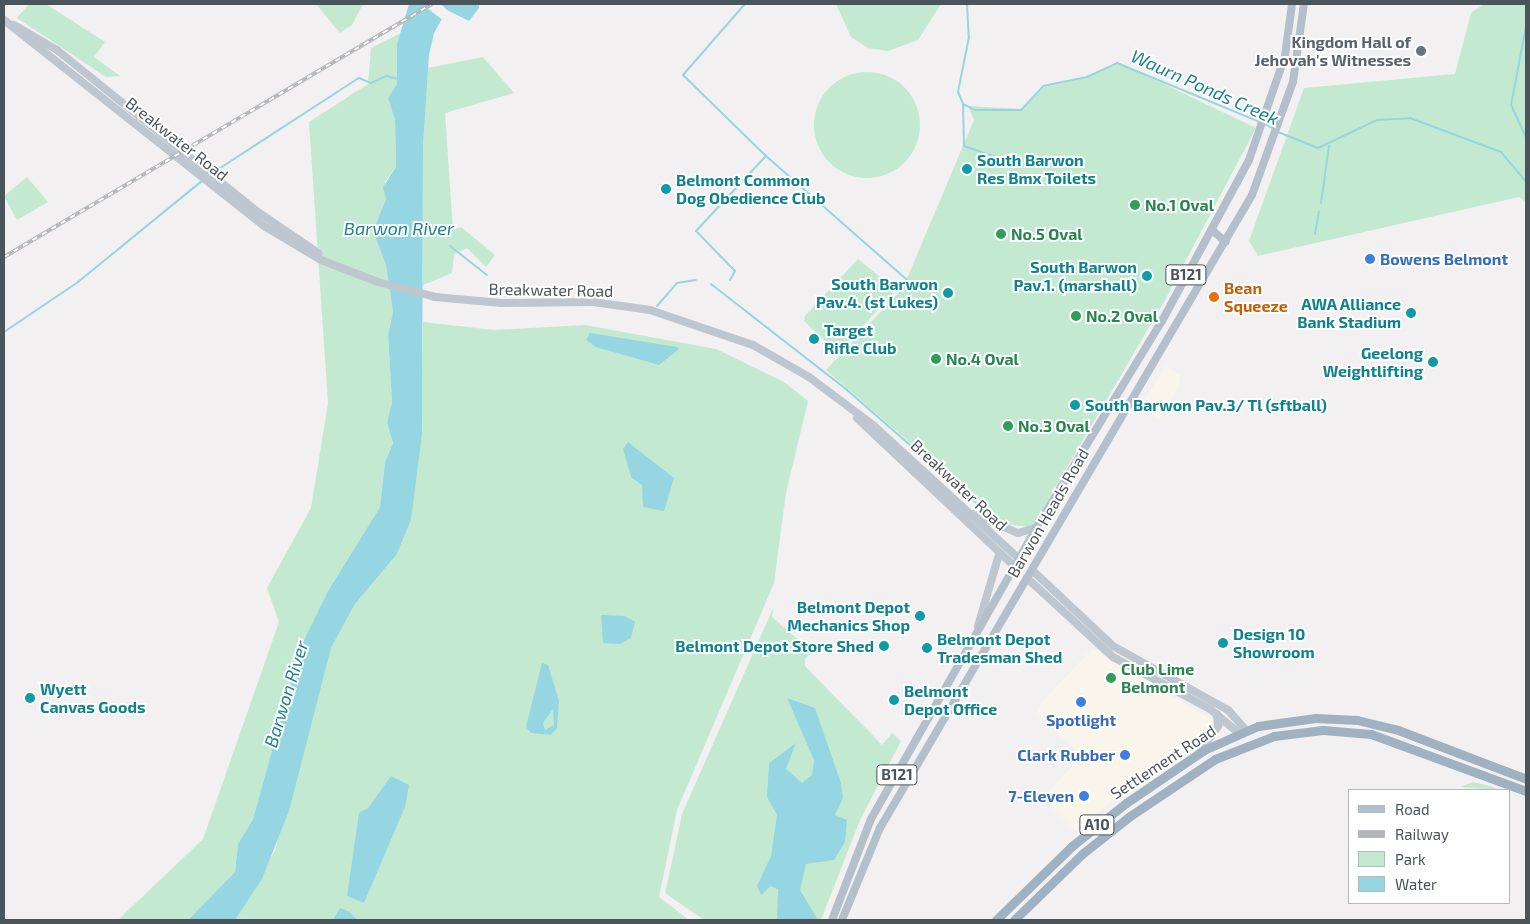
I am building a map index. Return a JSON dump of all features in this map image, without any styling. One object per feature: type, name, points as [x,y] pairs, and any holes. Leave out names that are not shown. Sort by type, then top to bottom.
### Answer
[{"type":"highway","name":"Settlement Road","points":[[996,920],[1054,862],[1112,813],[1198,754],[1243,732],[1286,720],[1340,718],[1383,726],[1526,779]]},
{"type":"highway","name":"Settlement Road","points":[[1014,920],[1063,871],[1113,828],[1188,776],[1251,743],[1302,731],[1351,731],[1386,738],[1526,791]]},
{"type":"highway","points":[[1243,732],[1251,743]]},
{"type":"highway","points":[[1449,750],[1466,768]]},
{"type":"highway","points":[[1478,772],[1481,762]]},
{"type":"highway","points":[[1054,862],[1063,871]]},
{"type":"main road","name":"Barwon Heads Road","points":[[832,920],[864,833],[1036,528],[1212,230],[1259,141],[1285,56],[1292,4]]},
{"type":"main road","name":"Barwon Heads Road","points":[[842,920],[865,856],[1228,239],[1272,147],[1283,116],[1296,70],[1304,4]]},
{"type":"main road","name":"Breakwater Road","points":[[4,21],[58,50],[145,118],[277,227],[360,275]]},
{"type":"main road","name":"Breakwater Road","points":[[4,21],[285,240],[360,275],[455,299],[593,302],[670,315],[754,345],[842,402],[880,431],[1113,646],[1243,732]]},
{"type":"main road","points":[[105,101],[113,94]]},
{"type":"main road","points":[[1212,230],[1228,239]]},
{"type":"main road","name":"Breakwater Road","points":[[842,402],[999,554],[1111,655],[1228,710],[1243,732]]},
{"type":"main road","points":[[967,511],[1018,533],[1036,528]]},
{"type":"main road","name":"B121","points":[[975,635],[999,554]]},
{"type":"main road","points":[[1198,754],[1218,726],[1217,714]]},
{"type":"main road","points":[[915,745],[934,736]]},
{"type":"shaded area","points":[[1166,366],[1180,375],[1179,386],[1158,420],[1142,404]]},
{"type":"shaded area","points":[[1092,649],[1212,720],[1185,750],[1120,793],[1077,832],[1043,798],[1081,756],[1037,712],[1042,702]]},
{"type":"green space","points":[[29,4],[46,4],[105,42],[94,57],[120,76],[106,77],[17,18]]},
{"type":"green space","points":[[316,4],[363,4],[352,25],[340,33]]},
{"type":"green space","points":[[836,4],[941,4],[918,40],[888,51],[868,48],[851,37]]},
{"type":"green space","points":[[1484,4],[1526,4],[1526,202],[1519,197],[1258,256],[1249,241],[1304,88],[1455,74],[1471,13]]},
{"type":"green space","points":[[442,19],[438,25],[397,44],[397,84],[388,98],[395,120],[396,167],[385,182],[386,199],[373,231],[386,265],[393,312],[388,335],[392,402],[387,423],[393,443],[385,462],[380,507],[328,591],[301,646],[253,819],[238,844],[235,872],[188,920],[118,920],[203,839],[279,622],[267,588],[311,508],[328,403],[309,122],[368,84],[371,48],[401,33],[405,22]]},
{"type":"green space","points":[[483,57],[514,93],[445,113],[453,230],[461,227],[495,255],[486,267],[467,248],[454,254],[452,273],[423,285],[423,147],[428,68]]},
{"type":"green space","points":[[1120,63],[1256,128],[1165,300],[1032,527],[1004,524],[826,370],[903,288],[974,120],[968,106],[1021,109],[1044,87],[1086,78]]},
{"type":"green space","points":[[867,72],[887,76],[905,87],[916,105],[920,125],[916,145],[905,163],[887,174],[867,178],[847,174],[829,163],[818,145],[814,125],[818,105],[829,87],[847,76]]},
{"type":"green space","points":[[27,177],[48,202],[17,220],[4,196]]},
{"type":"green space","points":[[858,259],[891,286],[893,293],[838,353],[804,321],[805,316]]},
{"type":"green space","points":[[423,322],[494,330],[585,325],[716,349],[784,382],[808,401],[786,493],[774,583],[677,810],[659,897],[689,920],[235,920],[275,850],[331,648],[355,604],[397,554],[411,520],[421,416]]},
{"type":"green space","points":[[774,606],[772,617],[812,652],[805,659],[805,666],[882,745],[892,733],[901,741],[860,820],[821,920],[704,920],[665,893],[682,814]]},
{"type":"green space","points":[[1473,782],[1498,789],[1487,789],[1460,787]]},
{"type":"water","name":"Barwon River","points":[[409,4],[479,4],[479,8],[469,21],[447,10],[434,33],[429,55],[423,147],[422,434],[411,520],[397,554],[355,604],[331,648],[289,811],[262,879],[235,920],[188,920],[235,872],[238,844],[253,819],[301,646],[328,591],[380,507],[385,462],[393,443],[387,423],[392,402],[388,335],[393,312],[386,265],[373,231],[386,199],[383,187],[396,167],[395,120],[388,98],[397,84],[397,44]]},
{"type":"water","points":[[590,333],[677,347],[679,349],[659,365],[596,347],[586,340]]},
{"type":"water","points":[[628,442],[674,478],[664,511],[643,507],[642,485],[631,477],[623,449]]},
{"type":"water","points":[[601,615],[625,616],[635,622],[631,638],[620,644],[603,643]]},
{"type":"water","points":[[542,663],[548,665],[559,701],[557,728],[551,735],[531,733],[526,727]],"holes":[[[553,709],[554,725],[545,730],[543,723]]]},
{"type":"water","points":[[787,698],[815,708],[841,783],[843,798],[835,815],[847,820],[845,842],[834,860],[806,864],[800,890],[818,920],[777,920],[778,889],[771,886],[761,895],[757,886],[771,856],[777,815],[767,797],[769,763],[796,743],[786,769],[802,783],[812,775],[814,760]]},
{"type":"water","points":[[391,776],[409,785],[405,807],[364,903],[347,896],[359,813],[368,808]]},
{"type":"water","points":[[340,908],[348,911],[358,920],[333,920]]},
{"type":"pier","points":[[427,4],[441,4],[451,14],[444,21],[427,8],[402,23]]},
{"type":"waterway","points":[[730,280],[735,271],[696,231],[766,156],[683,75],[745,4]]},
{"type":"waterway","name":"Waurn Ponds Creek","points":[[967,4],[969,37],[958,92],[963,104],[975,110],[1021,110],[1043,86],[1087,77],[1117,63],[1260,122]]},
{"type":"waterway","name":"Waurn Ponds Creek","points":[[1526,27],[1511,105],[1526,137]]},
{"type":"waterway","points":[[214,172],[359,78],[371,83],[386,76],[399,79]]},
{"type":"waterway","points":[[963,104],[964,146],[1007,161]]},
{"type":"waterway","name":"Waurn Ponds Creek","points":[[1278,132],[1318,148],[1377,120],[1410,118],[1501,152],[1526,182]]},
{"type":"waterway","name":"Waurn Ponds Creek","points":[[1265,124],[1274,129]]},
{"type":"waterway","points":[[1321,203],[1329,146]]},
{"type":"waterway","points":[[766,156],[907,280]]},
{"type":"waterway","points":[[4,332],[78,282],[202,181]]},
{"type":"waterway","points":[[1315,234],[1319,211]]},
{"type":"waterway","points":[[450,246],[487,275]]},
{"type":"waterway","points":[[657,306],[677,283],[696,280]]},
{"type":"waterway","points":[[711,284],[847,390],[997,521]]},
{"type":"waterway","points":[[502,286],[513,296]]},
{"type":"waterway","points":[[493,288],[496,295]]},
{"type":"railway","points":[[4,257],[432,4]]},
{"type":"place","name":"Kingdom Hall of Jehovah's Witnesses","points":[[1421,51]]},
{"type":"place","name":"South Barwon Res Bmx Toilets","points":[[967,169]]},
{"type":"place","name":"Belmont Common Dog Obedience Club","points":[[666,189]]},
{"type":"place","name":"No.1 Oval","points":[[1135,205]]},
{"type":"place","name":"No.5 Oval","points":[[1001,234]]},
{"type":"place","name":"Bowens Belmont","points":[[1370,259]]},
{"type":"place","name":"South Barwon Pav.1. (marshall)","points":[[1147,276]]},
{"type":"place","name":"South Barwon Pav.4. (st Lukes)","points":[[948,293]]},
{"type":"place","name":"Bean Squeeze","points":[[1214,297]]},
{"type":"place","name":"AWA Alliance Bank Stadium","points":[[1411,313]]},
{"type":"place","name":"No.2 Oval","points":[[1076,316]]},
{"type":"place","name":"Target Rifle Club","points":[[814,339]]},
{"type":"place","name":"No.4 Oval","points":[[936,359]]},
{"type":"place","name":"Geelong Weightlifting","points":[[1433,362]]},
{"type":"place","name":"South Barwon Pav.3/ Tl (sftball)","points":[[1075,405]]},
{"type":"place","name":"No.3 Oval","points":[[1008,426]]},
{"type":"place","name":"Belmont Depot Mechanics Shop","points":[[920,616]]},
{"type":"place","name":"Design 10 Showroom","points":[[1223,643]]},
{"type":"place","name":"Belmont Depot Store Shed","points":[[884,646]]},
{"type":"place","name":"Belmont Depot Tradesman Shed","points":[[927,648]]},
{"type":"place","name":"Club Lime Belmont","points":[[1111,678]]},
{"type":"place","name":"Wyett Canvas Goods","points":[[30,698]]},
{"type":"place","name":"Belmont Depot Office","points":[[894,700]]},
{"type":"place","name":"Spotlight","points":[[1081,702]]},
{"type":"place","name":"Clark Rubber","points":[[1125,755]]},
{"type":"place","name":"7-Eleven","points":[[1084,796]]}]
